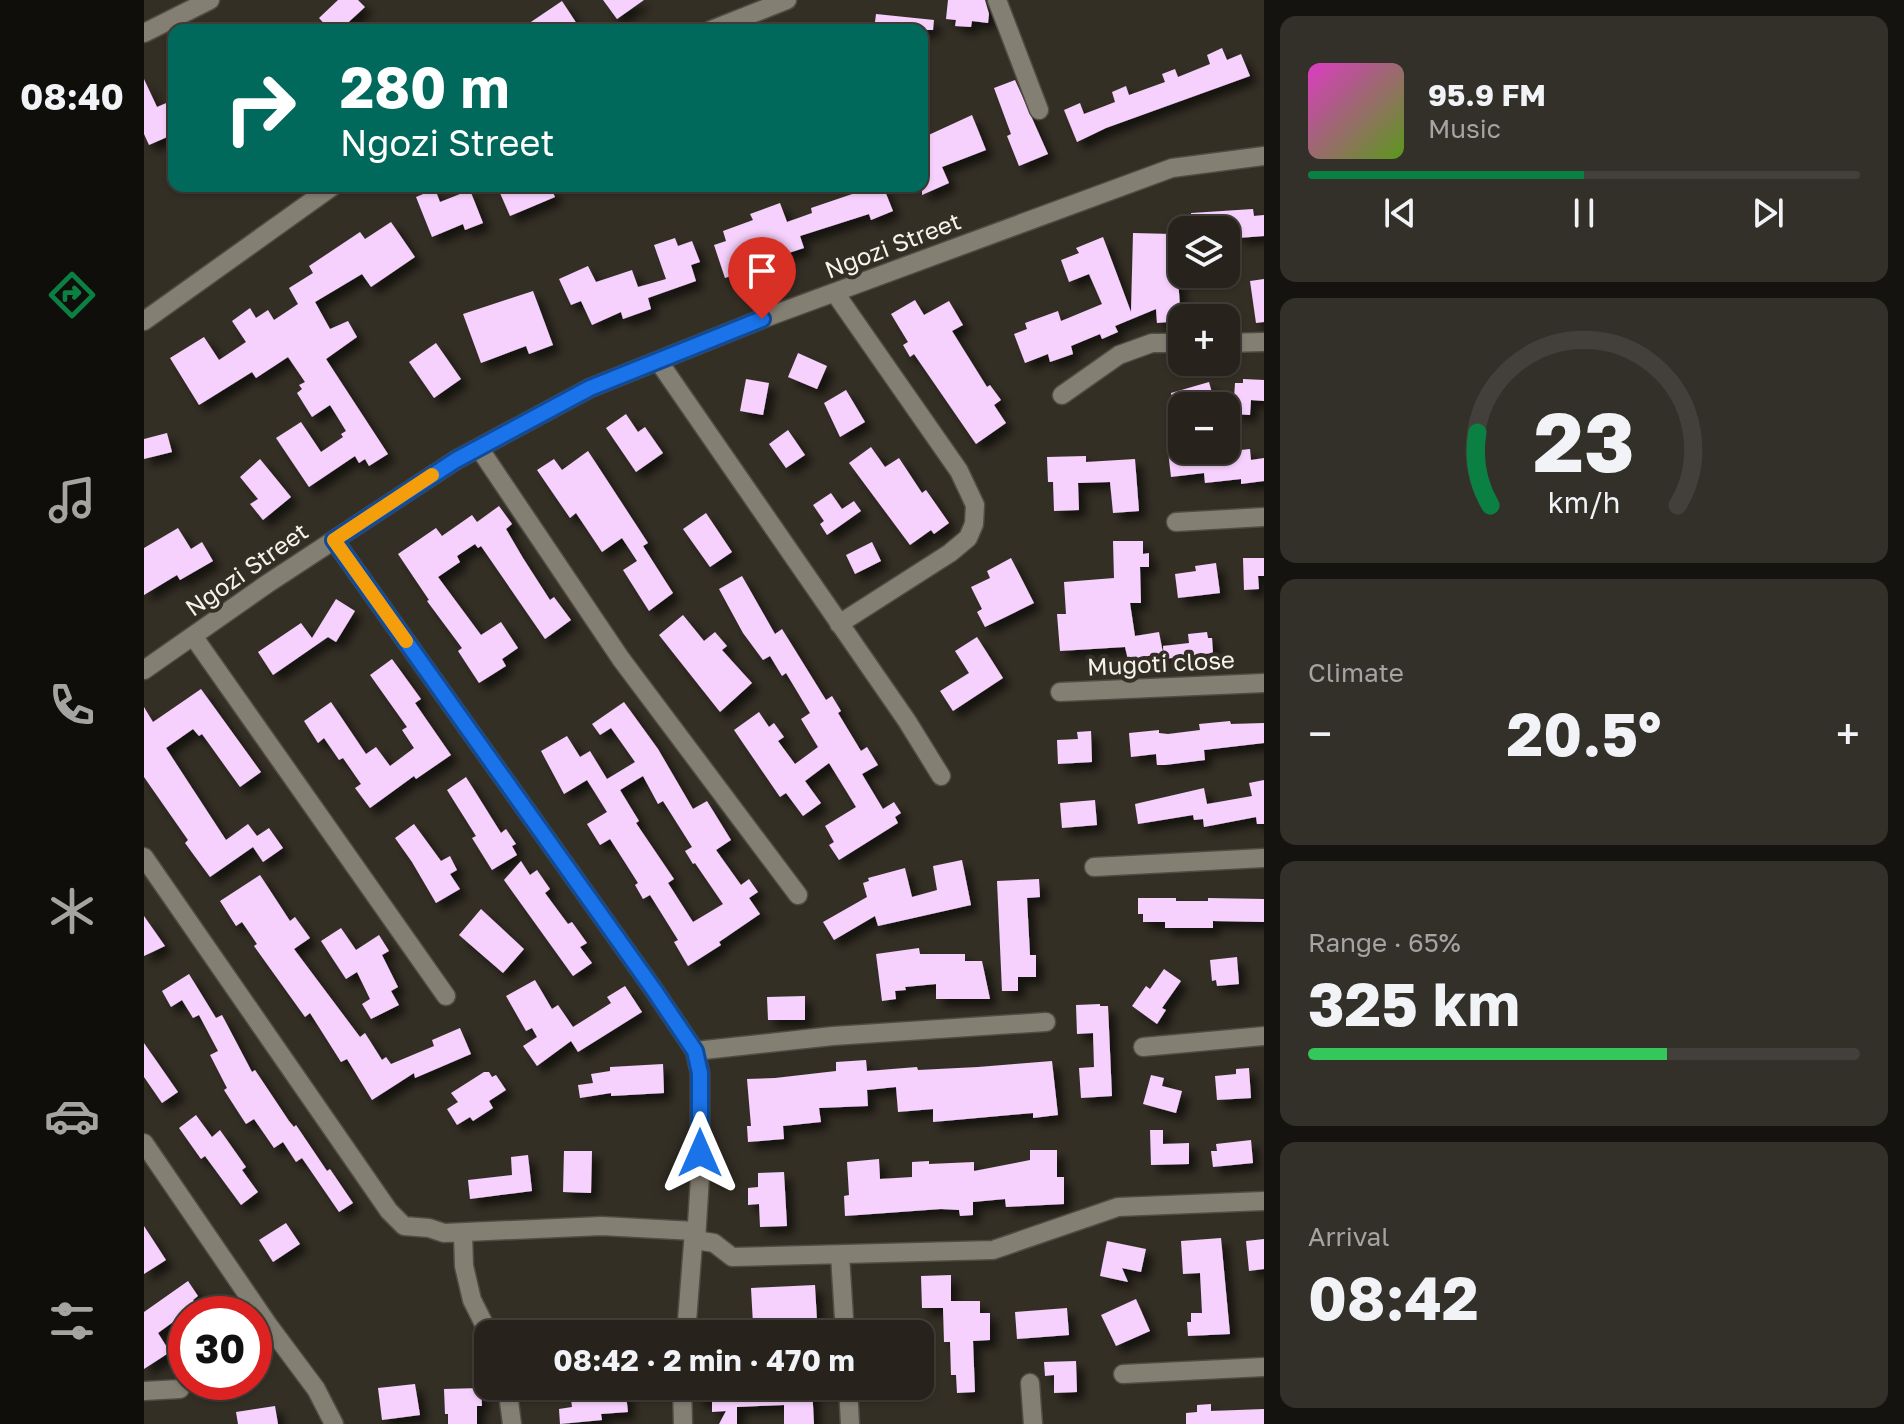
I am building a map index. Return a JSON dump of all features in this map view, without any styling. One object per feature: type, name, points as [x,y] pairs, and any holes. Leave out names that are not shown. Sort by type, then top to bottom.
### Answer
[{"type":"street","points":[[144,33],[210,0]]},
{"type":"street","points":[[726,24],[787,0]]},
{"type":"street","points":[[997,0],[1039,110]]},
{"type":"street","name":"Ngozi Street","points":[[144,670],[456,460],[590,388],[762,319],[1172,168],[1264,156]]},
{"type":"street","points":[[144,321],[325,192]]},
{"type":"street","points":[[835,293],[959,471],[975,505],[974,524],[968,538],[950,553],[839,624]]},
{"type":"street","points":[[1240,343],[1264,342]]},
{"type":"street","points":[[1062,395],[1119,355],[1152,343],[1168,343]]},
{"type":"street","points":[[659,362],[907,721],[941,776]]},
{"type":"street","points":[[479,448],[621,659],[798,895]]},
{"type":"street","points":[[1176,522],[1264,517]]},
{"type":"street","points":[[334,540],[695,1051],[700,1073],[701,1105],[687,1320]]},
{"type":"street","points":[[193,636],[446,996]]},
{"type":"street","name":"Mugoti close","points":[[1060,692],[1264,683]]},
{"type":"street","points":[[144,857],[389,1211],[404,1226],[463,1234],[602,1226],[695,1236],[714,1243],[732,1257],[840,1255],[993,1250],[1118,1207],[1264,1201]]},
{"type":"street","points":[[1094,867],[1264,858]]},
{"type":"street","points":[[695,1051],[833,1036],[1046,1022]]},
{"type":"street","points":[[1143,1047],[1264,1036]]},
{"type":"street","points":[[144,1143],[269,1326],[316,1389],[334,1424]]},
{"type":"street","points":[[463,1234],[469,1291],[482,1320]]},
{"type":"street","points":[[840,1255],[844,1320]]},
{"type":"street","points":[[1123,1374],[1264,1367]]},
{"type":"street","points":[[1030,1383],[1033,1424]]},
{"type":"street","points":[[144,1391],[168,1390]]},
{"type":"street","points":[[509,1400],[512,1424]]},
{"type":"street","points":[[682,1400],[683,1424]]},
{"type":"street","points":[[849,1400],[850,1424]]},
{"type":"building","points":[[338,0],[358,0],[365,7],[347,24],[324,24],[319,18]]},
{"type":"building","points":[[603,0],[644,0],[617,19]]},
{"type":"building","points":[[948,0],[985,0],[988,23],[972,21],[971,27],[955,26],[956,20],[946,19]]},
{"type":"building","points":[[562,1],[577,24],[528,24]]},
{"type":"building","points":[[876,14],[934,20],[933,30],[928,30],[928,24],[875,24]]},
{"type":"building","points":[[1222,48],[1227,60],[1241,54],[1250,76],[1106,128],[1077,142],[1064,110],[1080,103],[1084,114],[1115,102],[1112,92],[1126,86],[1129,95],[1165,82],[1162,74],[1175,69],[1178,77],[1210,64],[1207,55]]},
{"type":"building","points":[[144,79],[157,107],[168,102],[168,137],[149,145],[144,134]]},
{"type":"building","points":[[1015,80],[1048,154],[1019,166],[994,88]]},
{"type":"building","points":[[972,115],[986,150],[942,167],[949,183],[922,195],[922,192],[928,192],[928,135]]},
{"type":"building","points":[[436,192],[440,202],[471,192],[483,223],[465,230],[463,224],[432,237],[416,197]]},
{"type":"building","points":[[500,192],[553,192],[555,197],[510,216]]},
{"type":"building","points":[[858,192],[885,192],[893,211],[871,220],[869,214],[800,236],[804,248],[725,278],[714,245],[726,241],[723,231],[753,220],[750,214],[780,203],[787,222],[812,213],[811,208]]},
{"type":"building","points":[[1253,209],[1254,216],[1264,215],[1264,236],[1240,238],[1240,216],[1191,216],[1191,213]]},
{"type":"building","points":[[391,222],[415,257],[371,287],[362,274],[315,302],[330,329],[348,321],[357,337],[326,359],[388,454],[369,466],[365,459],[359,463],[355,456],[309,487],[276,438],[301,422],[321,452],[343,437],[341,434],[346,431],[330,405],[312,417],[297,393],[302,389],[299,385],[305,382],[288,357],[256,378],[252,372],[199,405],[170,358],[204,337],[219,360],[246,342],[232,321],[250,308],[256,318],[268,310],[274,320],[298,304],[289,288],[313,273],[309,266],[360,232],[365,239]]},
{"type":"building","points":[[1133,233],[1168,234],[1168,288],[1179,288],[1180,304],[1168,304],[1168,322],[1157,323],[1156,309],[1115,326],[1118,332],[1102,339],[1100,334],[1071,346],[1073,354],[1050,362],[1048,354],[1025,363],[1014,334],[1027,329],[1025,323],[1058,311],[1061,321],[1102,304],[1089,274],[1069,282],[1061,260],[1079,253],[1076,248],[1103,237],[1131,312]]},
{"type":"building","points":[[675,238],[678,246],[692,241],[700,262],[691,265],[696,281],[648,298],[651,309],[623,319],[621,312],[592,325],[581,301],[571,305],[559,279],[588,266],[596,282],[632,270],[638,287],[666,279],[654,245]]},
{"type":"building","points":[[1264,279],[1264,322],[1256,323],[1250,281]]},
{"type":"building","points":[[533,291],[553,345],[529,354],[526,346],[481,363],[463,314]]},
{"type":"building","points":[[915,300],[924,315],[949,301],[963,325],[952,331],[987,387],[990,385],[1001,400],[994,405],[1006,423],[976,444],[914,354],[910,357],[903,345],[908,342],[891,314]]},
{"type":"building","points":[[436,343],[461,379],[434,398],[409,362]]},
{"type":"building","points":[[798,353],[827,366],[817,389],[788,377]]},
{"type":"building","points":[[746,379],[769,383],[763,415],[740,411]]},
{"type":"building","points":[[1243,379],[1264,380],[1264,401],[1251,400],[1250,415],[1240,414],[1240,392],[1234,392],[1235,383],[1243,383]]},
{"type":"building","points":[[1209,382],[1212,392],[1174,392]]},
{"type":"building","points":[[846,390],[865,422],[840,437],[824,403]]},
{"type":"building","points":[[626,414],[638,432],[645,427],[663,453],[636,472],[606,428]]},
{"type":"building","points":[[788,430],[805,455],[786,468],[769,444]]},
{"type":"building","points":[[167,433],[172,452],[144,459],[144,439]]},
{"type":"building","points":[[871,447],[885,467],[899,458],[922,493],[926,490],[949,523],[934,534],[931,530],[910,545],[849,463]]},
{"type":"building","points":[[1250,449],[1251,460],[1264,458],[1264,481],[1241,484],[1241,479],[1205,483],[1204,473],[1171,477],[1170,464],[1240,464],[1240,450]]},
{"type":"building","points":[[588,451],[648,543],[643,546],[673,593],[649,611],[623,570],[637,561],[622,538],[602,552],[576,513],[570,518],[537,470],[554,459],[562,470]]},
{"type":"building","points":[[1086,456],[1086,462],[1135,459],[1139,511],[1113,513],[1110,482],[1078,483],[1079,510],[1054,511],[1053,482],[1048,482],[1047,457]]},
{"type":"building","points":[[260,459],[291,497],[263,520],[250,504],[258,499],[240,477]]},
{"type":"building","points":[[831,493],[842,509],[854,501],[861,511],[827,535],[820,524],[824,521],[813,505]]},
{"type":"building","points":[[499,506],[512,524],[506,529],[523,558],[550,600],[554,597],[571,620],[545,639],[481,546],[478,548],[475,544],[457,556],[460,562],[438,577],[481,635],[501,622],[518,648],[502,659],[506,666],[479,683],[458,651],[462,648],[427,601],[398,554],[436,528],[442,536],[472,515],[477,522]]},
{"type":"building","points":[[706,513],[732,552],[710,567],[683,529]]},
{"type":"building","points":[[178,528],[191,549],[202,542],[213,561],[180,580],[177,575],[144,595],[144,548]]},
{"type":"building","points":[[1113,541],[1143,541],[1143,554],[1149,553],[1149,567],[1140,567],[1141,603],[1130,603],[1135,636],[1159,632],[1163,653],[1128,660],[1125,647],[1060,651],[1057,614],[1066,614],[1064,582],[1114,578]]},
{"type":"building","points":[[872,542],[881,561],[855,574],[846,555]]},
{"type":"building","points":[[1011,558],[1034,603],[985,627],[977,612],[982,609],[971,587],[990,578],[987,571]]},
{"type":"building","points":[[1243,558],[1264,558],[1264,576],[1258,576],[1259,589],[1244,590]]},
{"type":"building","points":[[1216,563],[1220,593],[1178,598],[1175,574],[1196,571],[1195,566]]},
{"type":"building","points":[[742,576],[775,634],[782,629],[826,700],[832,696],[841,711],[838,713],[861,751],[867,747],[878,765],[862,774],[883,809],[894,802],[901,813],[895,817],[898,823],[839,860],[829,845],[834,842],[825,826],[856,807],[829,763],[805,781],[821,803],[803,816],[786,793],[780,797],[734,730],[759,712],[769,727],[774,723],[784,737],[778,741],[795,764],[818,747],[801,719],[810,713],[786,673],[782,676],[770,656],[763,660],[743,633],[719,589]]},
{"type":"building","points":[[336,599],[355,611],[336,642],[328,637],[273,675],[258,652],[301,623],[312,638]]},
{"type":"building","points":[[683,615],[704,641],[715,632],[727,646],[722,650],[752,683],[720,712],[659,635]]},
{"type":"building","points":[[1207,632],[1208,638],[1212,638],[1213,653],[1164,659],[1163,646],[1189,643],[1188,634]]},
{"type":"building","points":[[977,637],[1003,678],[953,711],[940,691],[969,673],[955,651]]},
{"type":"building","points":[[392,659],[421,699],[415,703],[451,755],[416,779],[414,776],[370,808],[355,788],[361,784],[343,758],[339,760],[324,738],[318,743],[304,721],[331,702],[366,754],[376,747],[390,766],[414,748],[402,730],[407,727],[370,675]]},
{"type":"building","points":[[201,689],[261,772],[240,787],[202,734],[199,736],[193,729],[166,748],[226,840],[248,824],[257,836],[269,828],[283,848],[263,862],[253,847],[210,877],[144,777],[144,707],[153,722]]},
{"type":"building","points":[[624,702],[658,749],[693,809],[707,801],[731,840],[716,850],[741,885],[749,879],[758,892],[749,898],[760,914],[688,966],[674,942],[678,940],[650,895],[643,899],[635,885],[638,883],[610,839],[600,845],[587,824],[607,812],[587,780],[564,794],[541,751],[567,736],[580,757],[590,751],[607,779],[635,762],[611,728],[600,735],[592,724]],"holes":[[[643,776],[658,804],[663,801],[692,847],[685,851],[723,904],[693,922],[668,883],[674,879],[636,823],[639,821],[620,790]]]},
{"type":"building","points":[[1230,721],[1231,724],[1264,723],[1264,743],[1204,750],[1205,760],[1165,765],[1157,765],[1156,754],[1131,757],[1129,733],[1159,730],[1159,733],[1168,734],[1200,730],[1199,724]]},
{"type":"building","points":[[1091,731],[1092,762],[1058,764],[1057,740],[1078,739],[1077,732]]},
{"type":"building","points":[[466,777],[501,833],[506,829],[516,844],[512,846],[517,855],[492,870],[472,838],[476,836],[447,790]]},
{"type":"building","points":[[1264,780],[1264,824],[1257,824],[1256,817],[1204,827],[1203,819],[1194,820],[1193,815],[1138,824],[1135,804],[1204,788],[1207,804],[1252,796],[1249,783]]},
{"type":"building","points":[[1095,800],[1097,825],[1062,828],[1060,803]]},
{"type":"building","points":[[414,824],[441,861],[450,856],[457,870],[450,874],[460,889],[436,903],[395,838]]},
{"type":"building","points":[[962,860],[971,905],[878,926],[875,916],[834,940],[823,922],[867,897],[863,883],[869,881],[868,878],[905,868],[912,897],[937,890],[933,866]]},
{"type":"building","points":[[521,861],[530,875],[537,870],[550,889],[545,893],[587,943],[580,947],[592,963],[573,976],[504,880]]},
{"type":"building","points":[[260,875],[290,921],[295,917],[310,938],[294,949],[360,1037],[365,1033],[382,1060],[386,1057],[391,1064],[434,1046],[432,1040],[460,1028],[471,1054],[415,1078],[414,1073],[372,1100],[347,1059],[341,1062],[310,1013],[305,1017],[254,946],[257,944],[242,922],[236,926],[220,901]]},
{"type":"building","points":[[1039,879],[1040,897],[1027,898],[1030,955],[1036,955],[1036,977],[1018,977],[1018,991],[1002,991],[997,881]]},
{"type":"building","points":[[1138,898],[1176,898],[1176,901],[1264,899],[1264,922],[1213,921],[1213,928],[1165,928],[1165,922],[1143,922],[1143,914],[1138,914]]},
{"type":"building","points":[[481,909],[524,949],[503,973],[459,935]]},
{"type":"building","points":[[144,916],[165,946],[144,956]]},
{"type":"building","points":[[341,928],[356,950],[379,935],[389,951],[382,955],[398,987],[391,991],[399,1005],[371,1019],[362,1004],[370,999],[357,972],[346,979],[321,941]]},
{"type":"building","points":[[919,948],[920,954],[965,954],[965,961],[982,961],[990,999],[936,999],[936,984],[905,987],[906,990],[895,991],[896,999],[882,1001],[876,954]]},
{"type":"building","points":[[1237,957],[1239,984],[1217,986],[1216,980],[1212,981],[1210,960]]},
{"type":"building","points":[[1164,969],[1181,981],[1162,1008],[1166,1010],[1157,1024],[1132,1006],[1146,986],[1150,989]]},
{"type":"building","points":[[189,974],[216,1018],[222,1015],[252,1072],[255,1070],[289,1121],[294,1127],[296,1125],[353,1203],[339,1212],[302,1158],[296,1162],[283,1142],[274,1148],[254,1119],[246,1124],[224,1090],[227,1088],[210,1055],[218,1051],[199,1015],[193,1018],[182,1000],[171,1007],[162,991]]},
{"type":"building","points":[[535,980],[552,1009],[558,1005],[573,1027],[611,1003],[607,997],[625,986],[642,1012],[578,1052],[571,1041],[537,1066],[523,1046],[537,1037],[532,1028],[526,1031],[506,996]]},
{"type":"building","points":[[805,996],[805,1020],[768,1020],[767,997]]},
{"type":"building","points":[[1076,1005],[1108,1006],[1112,1096],[1081,1098],[1079,1068],[1094,1067],[1093,1033],[1077,1034]]},
{"type":"building","points":[[144,1043],[178,1092],[162,1103],[144,1077]]},
{"type":"building","points":[[866,1060],[867,1071],[1052,1061],[1058,1115],[1033,1118],[1033,1113],[933,1122],[933,1109],[898,1112],[896,1087],[867,1090],[868,1106],[819,1108],[821,1122],[783,1126],[784,1139],[748,1142],[747,1126],[751,1126],[747,1079],[836,1071],[836,1062]]},
{"type":"building","points":[[663,1064],[664,1093],[611,1096],[611,1093],[580,1098],[578,1085],[593,1083],[591,1074],[610,1071],[610,1067]]},
{"type":"building","points":[[1249,1068],[1251,1098],[1217,1100],[1215,1076],[1236,1074],[1236,1069]]},
{"type":"building","points":[[484,1072],[489,1072],[492,1077],[496,1075],[506,1090],[489,1101],[493,1108],[473,1121],[470,1117],[457,1125],[447,1109],[458,1102],[451,1093]]},
{"type":"building","points":[[1151,1075],[1164,1078],[1162,1086],[1182,1091],[1176,1113],[1143,1104]]},
{"type":"building","points":[[196,1115],[212,1137],[220,1130],[246,1167],[242,1170],[258,1192],[241,1205],[205,1156],[201,1159],[179,1128]]},
{"type":"building","points":[[1150,1130],[1163,1130],[1163,1144],[1189,1143],[1189,1164],[1151,1165]]},
{"type":"building","points":[[1251,1140],[1253,1163],[1213,1167],[1211,1151],[1217,1151],[1216,1144]]},
{"type":"building","points":[[1030,1150],[1057,1150],[1057,1177],[1064,1177],[1064,1204],[1006,1207],[1005,1199],[973,1202],[973,1215],[960,1216],[959,1210],[941,1209],[845,1216],[844,1196],[849,1195],[847,1162],[879,1159],[880,1179],[912,1177],[912,1162],[974,1162],[974,1171],[1030,1160]]},
{"type":"building","points":[[564,1151],[592,1151],[591,1193],[563,1192]]},
{"type":"building","points":[[528,1155],[532,1191],[470,1199],[468,1180],[512,1175],[511,1157]]},
{"type":"building","points":[[784,1172],[787,1226],[760,1227],[759,1204],[748,1205],[748,1188],[758,1187],[758,1173]]},
{"type":"building","points":[[286,1223],[300,1244],[273,1262],[259,1240]]},
{"type":"building","points":[[144,1226],[166,1260],[144,1274]]},
{"type":"building","points":[[1221,1238],[1230,1334],[1188,1336],[1187,1322],[1191,1322],[1191,1313],[1202,1313],[1200,1273],[1183,1274],[1181,1241]]},
{"type":"building","points":[[1264,1239],[1264,1269],[1249,1271],[1246,1241]]},
{"type":"building","points":[[1107,1241],[1146,1249],[1141,1272],[1122,1268],[1128,1282],[1100,1276]]},
{"type":"building","points":[[951,1275],[951,1301],[980,1301],[980,1313],[990,1313],[990,1340],[973,1341],[975,1392],[957,1393],[956,1375],[951,1375],[950,1342],[944,1342],[943,1308],[922,1308],[921,1276]]},
{"type":"building","points":[[188,1281],[198,1296],[168,1296],[168,1326],[158,1333],[168,1353],[144,1369],[144,1312]]},
{"type":"building","points":[[815,1285],[817,1320],[753,1320],[751,1288]]},
{"type":"building","points":[[1136,1299],[1150,1331],[1116,1346],[1101,1315]]},
{"type":"building","points":[[1067,1308],[1069,1335],[1017,1339],[1015,1312]]},
{"type":"building","points":[[1076,1361],[1077,1392],[1054,1393],[1054,1375],[1045,1376],[1044,1362]]},
{"type":"building","points":[[415,1384],[420,1415],[382,1420],[378,1388]]},
{"type":"building","points":[[474,1388],[474,1400],[482,1400],[482,1406],[477,1406],[477,1424],[448,1424],[444,1389]]},
{"type":"building","points":[[571,1400],[627,1400],[628,1412],[601,1414],[602,1420],[560,1424],[559,1409],[572,1407]]},
{"type":"building","points":[[813,1400],[814,1424],[784,1424],[784,1405],[737,1407],[737,1424],[719,1424],[726,1411],[712,1412],[712,1401],[697,1401]]},
{"type":"building","points":[[1211,1404],[1211,1411],[1264,1409],[1264,1424],[1186,1424],[1186,1413],[1197,1412],[1197,1405]]},
{"type":"building","points":[[275,1406],[278,1424],[238,1424],[236,1412]]},
{"type":"slow traffic","points":[[406,641],[334,540],[432,475]]},
{"type":"route","points":[[700,1153],[700,1073],[695,1051],[334,540],[456,460],[590,388],[762,319]]}]
